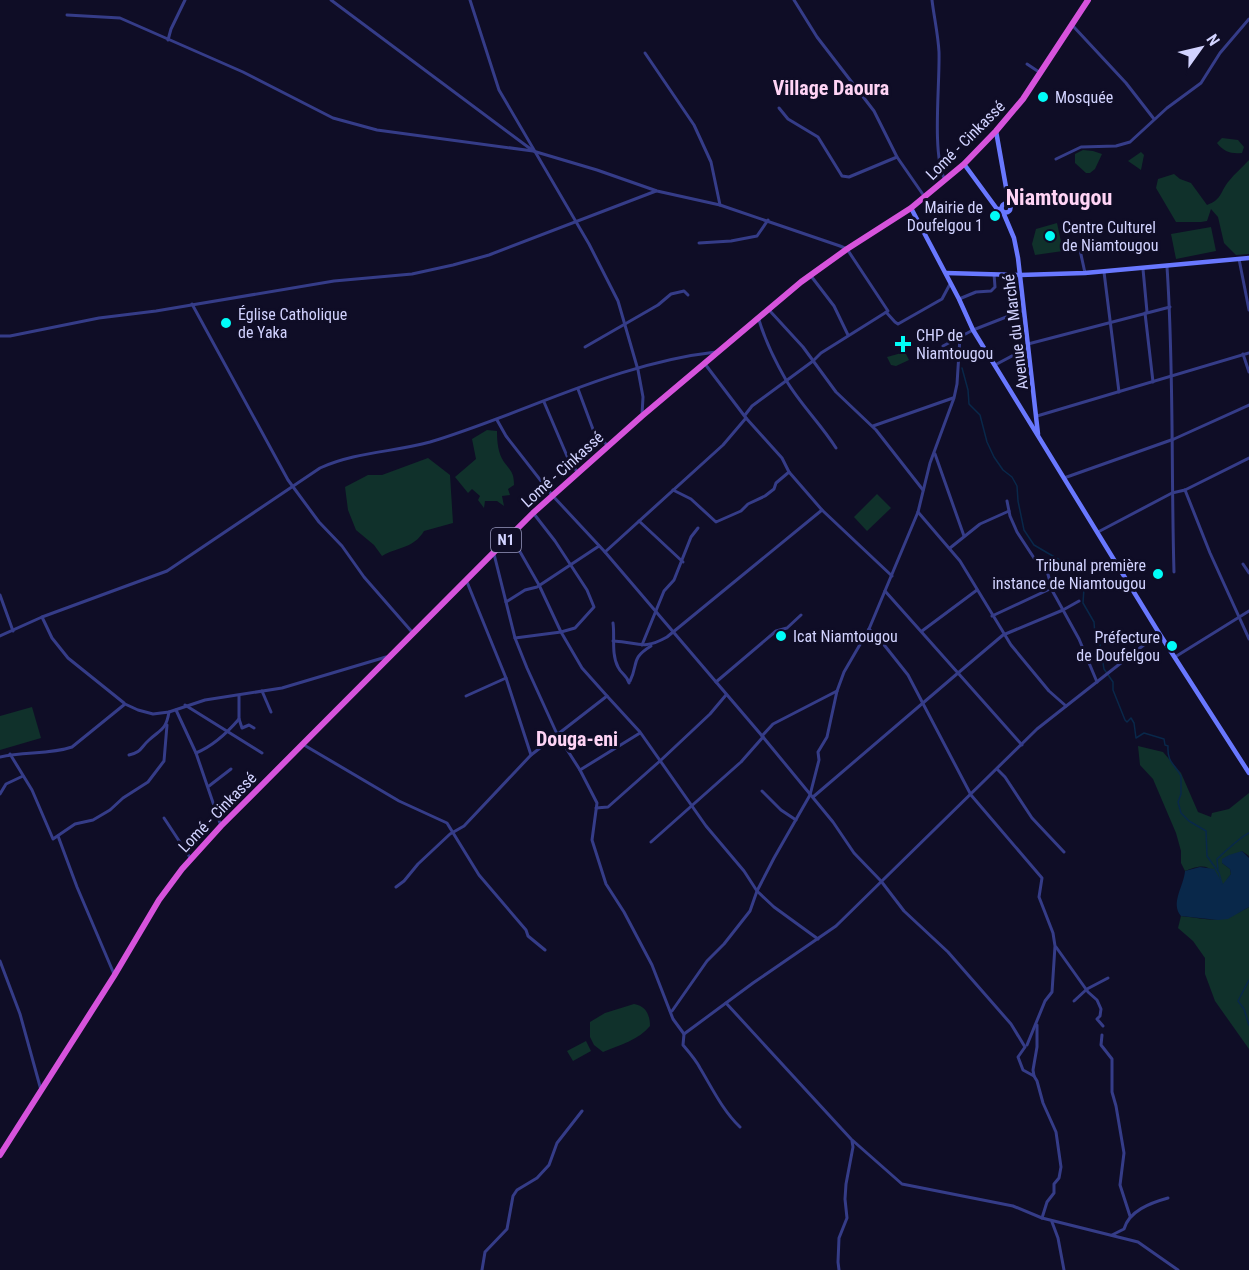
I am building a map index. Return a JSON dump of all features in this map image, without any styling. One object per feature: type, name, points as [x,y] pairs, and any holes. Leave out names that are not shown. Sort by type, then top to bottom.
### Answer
[{"type":"highway","name":"Lomé - Cinkassé","points":[[0,1155],[114,976],[159,900],[191,859],[221,826],[510,535],[577,472],[810,275],[925,198],[964,164],[1023,99],[1088,0]]},
{"type":"main road","points":[[996,131],[1009,204],[1003,204],[1002,211],[1010,211]]},
{"type":"main road","name":"Avenue du Marché","points":[[964,164],[997,209],[1002,211],[1011,227]]},
{"type":"main road","name":"Avenue du Marché","points":[[1009,204],[1020,276],[1038,434]]},
{"type":"main road","points":[[911,208],[959,298],[973,330],[1159,633],[1249,773]]},
{"type":"main road","points":[[946,273],[1020,276],[1085,273],[1249,258]]},
{"type":"street","points":[[168,40],[171,28],[185,0]]},
{"type":"street","points":[[331,0],[533,152]]},
{"type":"street","points":[[470,0],[499,90],[575,221],[618,301],[638,369],[643,397],[642,416]]},
{"type":"street","points":[[794,0],[817,37],[874,111],[897,157],[925,198]]},
{"type":"street","points":[[932,0],[939,50],[940,170],[945,180]]},
{"type":"street","points":[[67,15],[120,18],[243,72],[333,118],[377,130],[533,152],[657,190],[720,205],[847,249],[888,310],[886,312],[898,324],[942,299],[951,283]]},
{"type":"street","points":[[1056,159],[1081,147],[1116,146],[1130,142],[1179,98],[1201,83],[1220,53],[1249,19]]},
{"type":"street","points":[[1072,24],[1126,83],[1154,119]]},
{"type":"street","points":[[645,53],[694,125],[711,162],[720,205]]},
{"type":"street","points":[[1027,63],[1041,73]]},
{"type":"street","points":[[779,108],[788,119],[818,137],[845,178],[897,157]]},
{"type":"street","points":[[0,336],[334,281],[433,270],[489,255],[657,190]]},
{"type":"street","points":[[699,243],[731,242],[757,236],[768,220]]},
{"type":"street","points":[[1080,250],[1085,273]]},
{"type":"street","points":[[1239,259],[1249,310]]},
{"type":"street","points":[[1167,267],[1173,375],[1174,572]]},
{"type":"street","points":[[1143,269],[1153,382]]},
{"type":"street","points":[[1104,272],[1119,392]]},
{"type":"street","points":[[959,298],[976,292],[991,291],[995,286],[994,274]]},
{"type":"street","points":[[810,275],[834,306],[848,335]]},
{"type":"street","points":[[585,347],[658,305],[677,291],[684,291],[688,295]]},
{"type":"street","points":[[192,304],[288,480],[319,522],[342,546],[364,577],[413,634]]},
{"type":"street","points":[[995,365],[1028,345],[1170,307]]},
{"type":"street","points":[[768,310],[803,347],[836,392],[873,426],[902,460],[923,490]]},
{"type":"street","points":[[943,346],[973,330],[1024,310]]},
{"type":"street","points":[[605,552],[723,445],[752,406],[821,353],[886,312]]},
{"type":"street","points":[[758,318],[786,380],[825,429],[836,448]]},
{"type":"street","points":[[811,796],[819,760],[818,752],[827,737],[837,691],[844,672],[868,629],[918,512],[934,452],[954,398],[960,338]]},
{"type":"street","points":[[0,636],[42,617],[167,571],[320,468],[336,461],[427,442],[497,420],[599,380],[687,356],[718,352]]},
{"type":"street","points":[[1037,416],[1249,353]]},
{"type":"street","points":[[1243,354],[1249,372]]},
{"type":"street","points":[[705,364],[745,416],[782,458],[789,472],[822,510],[892,577]]},
{"type":"street","points":[[578,389],[594,432],[608,446]]},
{"type":"street","points":[[873,426],[954,398]]},
{"type":"street","points":[[544,402],[567,456],[577,472]]},
{"type":"street","points":[[1064,478],[1174,439],[1249,405]]},
{"type":"street","points":[[497,420],[506,436],[552,495],[605,552],[762,736],[833,822],[854,853],[881,881],[904,911],[948,952],[1011,1024],[1025,1047],[1018,1057],[1023,1070],[1034,1076]]},
{"type":"street","points":[[934,452],[964,536]]},
{"type":"street","points":[[1098,532],[1172,493],[1185,490],[1249,458]]},
{"type":"street","points":[[673,490],[691,499],[716,522],[741,511],[748,504],[765,496],[789,472]]},
{"type":"street","points":[[1185,490],[1209,553],[1249,639]]},
{"type":"street","points":[[1007,501],[1008,511],[1017,532],[1034,558],[1047,571],[1052,588],[1079,639],[1097,682]]},
{"type":"street","points":[[613,623],[613,641],[618,668],[628,678],[629,683],[639,654],[673,633],[822,510]]},
{"type":"street","points":[[950,548],[980,524],[1008,511]]},
{"type":"street","points":[[918,512],[960,561],[1003,635],[1049,691],[1066,706]]},
{"type":"street","points":[[515,638],[575,628],[594,607],[587,590],[555,541],[533,513]]},
{"type":"street","points":[[639,521],[683,562]]},
{"type":"street","points":[[642,645],[664,591],[674,580],[691,537],[698,528]]},
{"type":"street","points":[[510,535],[582,668],[640,732],[692,806],[757,891],[774,907],[818,939]]},
{"type":"street","points":[[506,602],[525,590],[539,585],[599,546]]},
{"type":"street","points":[[494,552],[515,638],[557,734],[580,770],[597,803],[592,840],[606,884],[652,964],[674,1019],[684,1034],[683,1045],[700,1067],[708,1084],[734,1122],[740,1127]]},
{"type":"street","points":[[1243,564],[1249,573]]},
{"type":"street","points":[[466,580],[506,678],[531,755]]},
{"type":"street","points":[[992,616],[1052,588]]},
{"type":"street","points":[[922,631],[976,590]]},
{"type":"street","points":[[885,591],[1022,745]]},
{"type":"street","points":[[0,595],[13,631]]},
{"type":"street","points":[[672,1011],[707,961],[724,944],[750,911],[757,891],[811,796],[1003,635],[1079,601]]},
{"type":"street","points":[[1175,657],[1249,611]]},
{"type":"street","points":[[716,682],[776,631],[787,628],[801,615]]},
{"type":"street","points":[[42,617],[52,638],[68,657],[125,704],[153,714],[170,712],[205,700],[282,688],[391,655]]},
{"type":"street","points":[[868,629],[882,641],[908,675],[971,795],[1041,878],[1039,897],[1053,933],[1055,946],[1052,992],[1045,1001],[1027,1045]]},
{"type":"street","points":[[684,1034],[836,926],[1037,729],[1159,633]]},
{"type":"street","points":[[613,641],[628,641],[651,646]]},
{"type":"street","points":[[466,696],[506,678]]},
{"type":"street","points":[[262,691],[271,712]]},
{"type":"street","points":[[651,842],[741,762],[773,724],[837,691]]},
{"type":"street","points":[[596,808],[608,807],[710,714],[726,695]]},
{"type":"street","points":[[239,696],[239,719],[242,728],[249,725],[254,728]]},
{"type":"street","points":[[396,887],[450,834],[464,826],[531,755],[608,696]]},
{"type":"street","points":[[0,757],[10,754],[42,753],[72,747],[125,704]]},
{"type":"street","points":[[185,705],[262,753]]},
{"type":"street","points":[[176,710],[196,753],[221,826]]},
{"type":"street","points":[[10,754],[33,790],[53,839],[75,824],[93,820],[110,810],[123,798],[148,782],[164,761],[170,712]]},
{"type":"street","points":[[196,753],[205,750],[228,732],[239,719]]},
{"type":"street","points":[[129,755],[139,753],[167,725]]},
{"type":"street","points":[[580,770],[640,732]]},
{"type":"street","points":[[303,744],[399,801],[445,821],[479,875],[526,930],[528,936],[545,950]]},
{"type":"street","points":[[208,787],[231,769]]},
{"type":"street","points":[[997,769],[1005,777],[1032,818],[1064,852]]},
{"type":"street","points":[[0,794],[6,784],[23,776]]},
{"type":"street","points":[[762,791],[781,810],[796,820]]},
{"type":"street","points":[[164,818],[191,859]]},
{"type":"street","points":[[58,836],[114,976]]},
{"type":"street","points":[[1055,946],[1097,1000],[1101,1009],[1098,1019],[1103,1026]]},
{"type":"street","points":[[0,960],[20,1014],[41,1090]]},
{"type":"street","points":[[1074,1001],[1087,989],[1108,978]]},
{"type":"street","points":[[726,1004],[851,1139],[902,1184],[1013,1206],[1042,1218],[1138,1242],[1178,1270]]},
{"type":"street","points":[[1037,1023],[1037,1047],[1033,1070],[1056,1132],[1061,1167],[1059,1178],[1054,1184],[1054,1192],[1047,1202],[1042,1218]]},
{"type":"street","points":[[1102,1035],[1101,1045],[1112,1059],[1112,1092],[1124,1153],[1120,1185],[1130,1216]]},
{"type":"street","points":[[482,1270],[485,1252],[507,1229],[513,1196],[517,1190],[537,1178],[549,1165],[557,1143],[582,1111]]},
{"type":"street","points":[[839,1270],[837,1262],[839,1238],[847,1218],[845,1199],[853,1147],[851,1139]]},
{"type":"street","points":[[1110,1235],[1124,1229],[1130,1216],[1158,1200],[1168,1198]]},
{"type":"street","points":[[1051,1220],[1058,1239],[1064,1270]]},
{"type":"green space","points":[[1222,138],[1238,140],[1244,147],[1242,153],[1231,153],[1222,148],[1217,143]]},
{"type":"green space","points":[[1083,150],[1102,154],[1095,169],[1090,173],[1086,173],[1075,163],[1075,154]]},
{"type":"green space","points":[[1141,152],[1144,155],[1141,170],[1128,161]]},
{"type":"green space","points":[[1249,160],[1249,254],[1236,255],[1224,243],[1218,217],[1211,209],[1207,221],[1176,222],[1156,188],[1158,179],[1174,174],[1191,183],[1207,205],[1219,197],[1231,178]]},
{"type":"green space","points":[[1057,223],[1063,251],[1035,255],[1032,244],[1036,229]]},
{"type":"green space","points":[[1211,227],[1216,251],[1176,259],[1171,234]]},
{"type":"green space","points":[[905,352],[909,360],[896,366],[891,365],[887,357]]},
{"type":"green space","points":[[487,430],[497,431],[499,451],[512,472],[514,485],[508,489],[510,495],[502,496],[504,506],[497,501],[485,501],[484,508],[478,500],[480,496],[472,489],[468,493],[455,477],[476,459],[472,439]]},
{"type":"green space","points":[[428,458],[450,475],[453,523],[424,531],[410,544],[382,556],[374,545],[356,530],[348,510],[345,487],[368,475],[382,475]]},
{"type":"green space","points":[[877,494],[891,508],[867,531],[854,517]]},
{"type":"green space","points":[[32,707],[41,738],[0,750],[0,716]]},
{"type":"green space","points":[[1138,746],[1163,752],[1181,773],[1198,812],[1211,817],[1212,813],[1229,809],[1249,793],[1249,856],[1242,851],[1222,863],[1230,869],[1231,874],[1223,885],[1208,868],[1199,867],[1185,871],[1181,863],[1181,851],[1176,833],[1153,779],[1140,765]]},
{"type":"green space","points":[[1249,907],[1249,1049],[1215,1001],[1205,974],[1205,958],[1193,941],[1178,928],[1181,916],[1217,919]]},
{"type":"green space","points":[[634,1004],[644,1009],[650,1026],[628,1042],[603,1052],[594,1045],[590,1037],[590,1022],[605,1013]]},
{"type":"green space","points":[[586,1041],[591,1051],[573,1061],[567,1051]]},
{"type":"water","points":[[1242,851],[1249,858],[1249,907],[1228,919],[1181,916],[1177,900],[1185,871],[1200,867],[1214,869],[1223,884],[1231,874],[1230,869],[1222,863],[1222,859]]},
{"type":"waterway","points":[[962,368],[969,404],[980,415],[987,442],[994,457],[1017,486],[1024,530],[1034,545],[1063,562],[1073,581],[1080,582],[1084,588],[1083,603],[1094,622],[1104,669],[1113,682],[1113,690],[1125,720],[1127,722],[1131,718],[1136,738],[1144,733],[1164,739],[1165,745],[1168,746],[1170,760],[1181,776],[1181,794],[1178,802],[1181,813],[1189,821],[1206,831],[1207,856],[1219,873],[1222,884]]},
{"type":"waterway","points":[[1218,870],[1217,859],[1249,833]]},
{"type":"waterway","points":[[1249,980],[1238,1001],[1244,1009],[1249,1025]]},
{"type":"place","name":"Mosquée","points":[[1043,97]]},
{"type":"place","name":"Mairie de Doufelgou 1","points":[[995,216]]},
{"type":"place","name":"Centre Culturel de Niamtougou","points":[[1050,236]]},
{"type":"place","name":"Église Catholique de Yaka","points":[[226,323]]},
{"type":"place","name":"CHP de Niamtougou","points":[[903,344]]},
{"type":"place","name":"Tribunal première instance de Niamtougou","points":[[1158,574]]},
{"type":"place","name":"Icat Niamtougou","points":[[781,636]]},
{"type":"place","name":"Préfecture de Doufelgou","points":[[1172,646]]},
{"type":"district","name":"Village Daoura","points":[[831,88]]},
{"type":"district","name":"Niamtougou","points":[[1059,197]]},
{"type":"district","name":"Douga-eni","points":[[577,739]]}]
